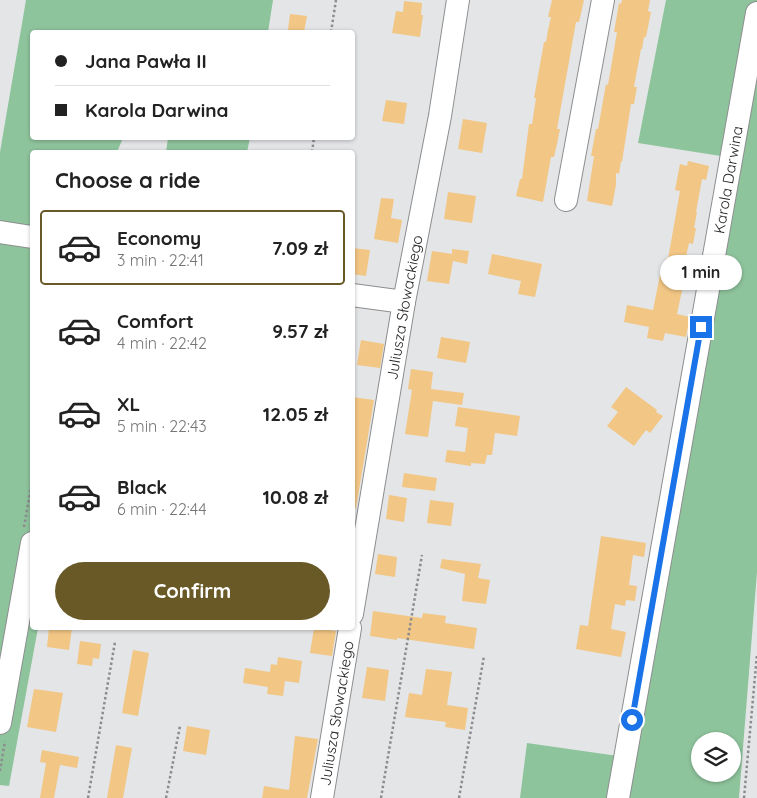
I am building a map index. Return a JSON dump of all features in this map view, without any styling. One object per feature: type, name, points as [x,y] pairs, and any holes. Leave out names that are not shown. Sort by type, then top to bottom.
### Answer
[{"type":"street","name":"Juliusza Słowackiego","points":[[355,596],[404,302],[440,116],[458,0]]},
{"type":"street","points":[[566,200],[603,0]]},
{"type":"street","points":[[746,0],[757,5]]},
{"type":"street","name":"Karola Darwina","points":[[618,798],[757,13]]},
{"type":"street","points":[[0,232],[30,238]]},
{"type":"street","points":[[355,295],[404,302]]},
{"type":"street","points":[[0,723],[30,554]]},
{"type":"street","name":"Juliusza Słowackiego","points":[[322,798],[350,630]]},
{"type":"path","points":[[330,30],[336,0]]},
{"type":"path","points":[[381,798],[422,555]]},
{"type":"path","points":[[88,798],[115,642]]},
{"type":"path","points":[[744,798],[757,654]]},
{"type":"path","points":[[459,798],[484,656]]},
{"type":"path","points":[[166,798],[180,726]]},
{"type":"green space","points":[[26,0],[273,0],[268,30],[30,30],[30,140],[122,140],[118,150],[30,150],[30,630],[38,630],[9,786],[0,785],[0,152]]},
{"type":"green space","points":[[666,0],[757,0],[757,572],[741,773],[741,732],[691,732],[691,782],[740,782],[739,798],[520,798],[527,743],[618,756],[727,157],[638,143]]},
{"type":"green space","points":[[168,140],[250,140],[247,150],[166,150]]},
{"type":"building","points":[[552,0],[584,0],[579,22],[576,22],[557,129],[560,129],[554,157],[551,157],[543,202],[516,196],[520,179],[522,179],[529,124],[532,124],[536,98],[534,98],[544,42],[546,42],[551,17],[548,17]]},
{"type":"building","points":[[622,0],[650,0],[648,11],[651,12],[646,37],[644,37],[641,49],[634,87],[637,87],[634,104],[631,104],[622,162],[619,174],[616,173],[612,206],[587,201],[594,156],[591,156],[606,84],[608,85],[617,32],[614,32],[619,3],[621,4]]},
{"type":"building","points":[[404,1],[422,3],[421,15],[423,15],[420,37],[392,33],[396,11],[403,12]]},
{"type":"building","points":[[290,14],[307,16],[304,30],[288,30]]},
{"type":"building","points":[[386,100],[407,103],[404,124],[382,121]]},
{"type":"building","points":[[463,119],[487,123],[482,153],[458,149]]},
{"type":"building","points":[[688,161],[709,166],[706,180],[702,179],[694,228],[696,228],[693,244],[689,243],[682,275],[685,276],[677,314],[690,317],[686,337],[665,333],[663,341],[647,338],[649,327],[624,322],[627,305],[653,310],[661,270],[663,271],[666,258],[668,259],[680,191],[675,190],[680,164],[687,166]]},
{"type":"building","points":[[448,192],[476,196],[472,223],[444,219]]},
{"type":"building","points":[[381,198],[394,199],[391,218],[402,220],[398,243],[374,239]]},
{"type":"building","points":[[355,248],[370,250],[366,276],[355,274]]},
{"type":"building","points":[[452,249],[469,251],[467,264],[453,261],[449,284],[427,281],[432,251],[452,254]]},
{"type":"building","points":[[492,254],[542,264],[535,297],[518,294],[521,281],[488,274]]},
{"type":"building","points":[[441,337],[470,342],[466,363],[437,358]]},
{"type":"building","points":[[361,340],[384,344],[380,368],[357,365]]},
{"type":"building","points":[[411,369],[433,372],[431,389],[464,393],[462,405],[433,401],[428,437],[405,434],[412,390],[408,389]]},
{"type":"building","points":[[626,387],[663,416],[650,433],[646,430],[634,446],[607,426],[618,412],[611,407]]},
{"type":"building","points":[[355,397],[374,400],[355,508]]},
{"type":"building","points":[[458,407],[520,416],[517,436],[495,433],[492,455],[487,455],[485,464],[471,463],[471,466],[445,462],[447,450],[465,452],[468,428],[455,426]]},
{"type":"building","points":[[404,473],[437,478],[435,491],[402,487]]},
{"type":"building","points":[[389,495],[407,498],[404,522],[386,519]]},
{"type":"building","points":[[430,500],[454,503],[451,526],[427,523]]},
{"type":"building","points":[[601,536],[646,543],[644,557],[633,555],[629,585],[637,586],[635,601],[626,600],[625,606],[615,604],[611,629],[626,632],[621,657],[576,649],[580,625],[588,626]]},
{"type":"building","points":[[378,554],[397,557],[395,577],[375,574]]},
{"type":"building","points":[[442,559],[481,564],[478,578],[490,580],[486,604],[462,601],[465,574],[440,568]]},
{"type":"building","points":[[373,611],[422,618],[423,613],[446,616],[445,623],[477,628],[474,649],[370,636]]},
{"type":"building","points":[[49,630],[72,630],[69,650],[47,647]]},
{"type":"building","points":[[314,630],[336,631],[332,656],[310,653]]},
{"type":"building","points":[[80,641],[101,644],[99,659],[93,658],[92,666],[77,664]]},
{"type":"building","points":[[133,650],[149,653],[138,716],[122,713]]},
{"type":"building","points":[[278,657],[302,661],[299,683],[285,681],[283,696],[267,694],[268,687],[243,683],[245,668],[270,672],[271,664],[277,665]]},
{"type":"building","points":[[367,667],[389,670],[385,701],[362,698]]},
{"type":"building","points":[[426,669],[452,672],[447,705],[468,708],[465,730],[445,727],[446,722],[405,717],[409,693],[422,695]]},
{"type":"building","points":[[34,689],[63,693],[56,732],[27,727]]},
{"type":"building","points":[[187,726],[210,730],[206,755],[183,751]]},
{"type":"building","points":[[295,736],[318,739],[307,798],[262,798],[264,786],[289,790]]},
{"type":"building","points":[[116,745],[132,748],[123,798],[107,798]]},
{"type":"building","points":[[42,750],[79,757],[77,768],[60,765],[54,798],[40,798],[46,763],[40,762]]},
{"type":"route","points":[[632,720],[701,327]]}]
